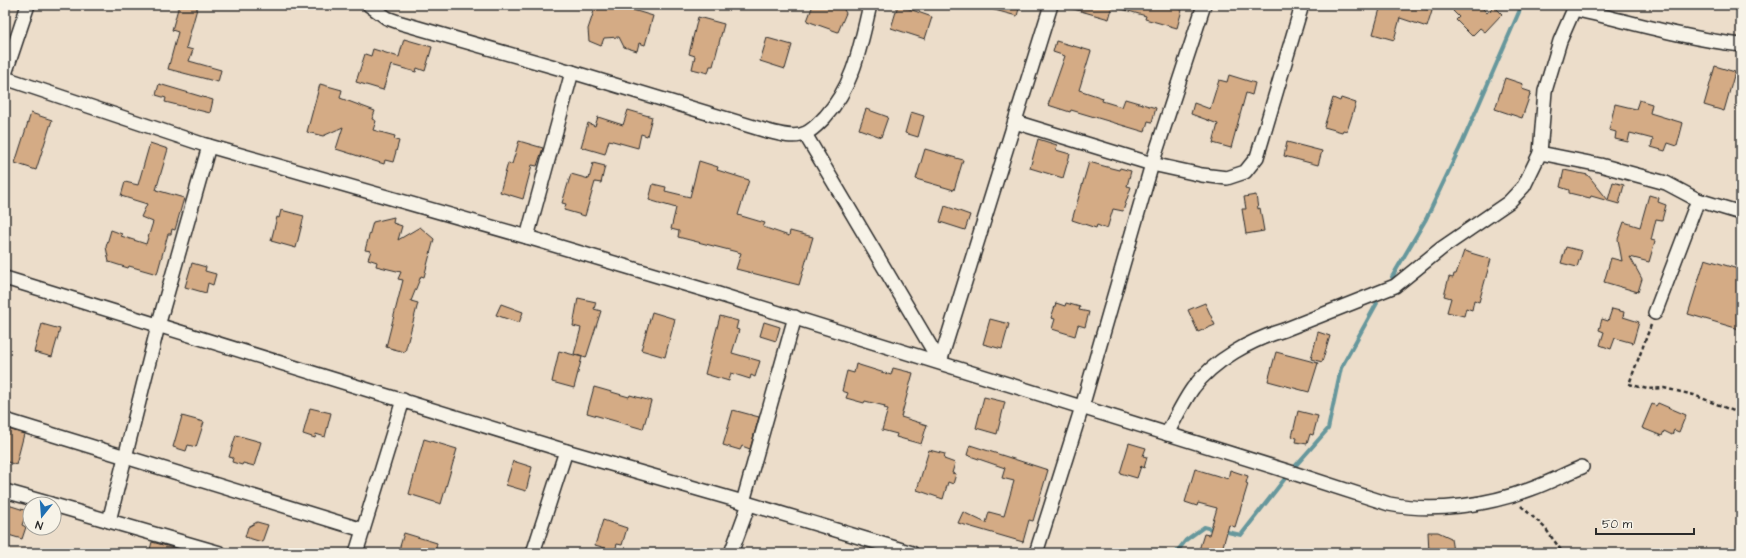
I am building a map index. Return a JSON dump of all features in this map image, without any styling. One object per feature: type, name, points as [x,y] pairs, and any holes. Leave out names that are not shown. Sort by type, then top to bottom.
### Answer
[{"type":"street","points":[[5,74],[28,5]]},
{"type":"street","points":[[369,5],[387,18],[401,23],[572,72],[780,135],[805,134],[817,126],[833,108],[847,87],[856,63],[870,5]]},
{"type":"street","points":[[940,362],[1051,5]]},
{"type":"street","points":[[1036,553],[1082,407],[1152,164],[1204,5]]},
{"type":"street","points":[[1015,122],[1152,164],[1202,175],[1228,178],[1245,172],[1254,164],[1257,157],[1302,5]]},
{"type":"street","points":[[1167,434],[1194,387],[1218,363],[1265,336],[1284,330],[1395,286],[1442,248],[1509,202],[1524,186],[1540,153],[1545,91],[1560,41],[1574,9],[1667,33],[1741,45]]},
{"type":"street","points":[[527,237],[572,72]]},
{"type":"street","points":[[5,78],[209,146],[527,237],[795,317],[1389,504],[1404,507],[1452,506],[1509,496],[1531,489],[1582,467]]},
{"type":"street","points":[[805,134],[940,362]]},
{"type":"street","points":[[109,521],[158,326],[209,146]]},
{"type":"street","points":[[1540,153],[1607,166],[1666,183],[1698,200],[1741,213]]},
{"type":"street","points":[[1655,313],[1698,200]]},
{"type":"street","points":[[5,278],[566,451],[746,503],[888,549],[912,553]]},
{"type":"street","points":[[731,553],[746,503],[795,317]]},
{"type":"street","points":[[356,553],[404,400]]},
{"type":"street","points":[[5,420],[363,530]]},
{"type":"street","points":[[533,553],[566,451]]},
{"type":"street","points":[[5,491],[23,496]]},
{"type":"street","points":[[62,507],[198,550],[220,553]]},
{"type":"path","points":[[1655,313],[1628,384],[1647,389],[1664,388],[1694,395],[1741,414]]},
{"type":"path","points":[[1509,496],[1545,528],[1563,553]]},
{"type":"building","points":[[179,5],[198,5],[186,48],[193,50],[189,61],[221,70],[218,82],[168,69],[178,32],[172,30]]},
{"type":"building","points":[[596,5],[616,5],[653,16],[645,45],[639,43],[637,51],[624,47],[619,37],[604,38],[601,46],[589,41],[588,29]]},
{"type":"building","points":[[813,5],[841,5],[846,13],[838,32],[807,21]]},
{"type":"building","points":[[898,5],[932,17],[925,39],[891,28]]},
{"type":"building","points":[[987,5],[1020,5],[1017,16],[987,8]]},
{"type":"building","points":[[1070,5],[1113,5],[1109,19],[1070,8]]},
{"type":"building","points":[[1118,5],[1165,5],[1182,10],[1177,28],[1145,19],[1146,16],[1118,8]]},
{"type":"building","points":[[1381,5],[1412,5],[1432,11],[1427,27],[1400,18],[1394,40],[1373,34]]},
{"type":"building","points":[[1459,5],[1479,5],[1487,13],[1494,6],[1502,14],[1485,32],[1480,28],[1472,36],[1456,20],[1459,17],[1453,11]]},
{"type":"building","points":[[698,17],[724,24],[713,66],[710,66],[708,73],[692,69],[695,56],[689,54]]},
{"type":"building","points":[[767,38],[792,45],[785,69],[760,61]]},
{"type":"building","points":[[404,39],[432,47],[425,71],[417,68],[416,72],[391,65],[383,90],[356,82],[365,54],[371,56],[373,49],[399,57]]},
{"type":"building","points":[[1056,41],[1091,51],[1079,90],[1103,98],[1102,101],[1122,107],[1125,99],[1156,108],[1152,122],[1148,121],[1145,132],[1071,110],[1070,112],[1048,105],[1065,56],[1053,52]]},
{"type":"building","points":[[1715,66],[1735,72],[1724,111],[1704,105]]},
{"type":"building","points":[[1229,75],[1255,83],[1252,95],[1246,93],[1231,148],[1213,143],[1218,124],[1191,114],[1194,103],[1210,109],[1219,80],[1227,82]]},
{"type":"building","points":[[1505,78],[1523,84],[1522,89],[1531,92],[1522,118],[1495,109]]},
{"type":"building","points":[[159,84],[213,100],[210,113],[165,102],[166,98],[156,95]]},
{"type":"building","points":[[320,84],[342,90],[340,98],[375,111],[372,119],[376,121],[373,130],[395,136],[394,139],[399,141],[393,162],[385,160],[384,164],[336,149],[343,127],[323,136],[307,132]]},
{"type":"building","points":[[1333,98],[1340,101],[1341,98],[1356,103],[1347,131],[1343,130],[1342,132],[1324,127]]},
{"type":"building","points":[[1639,100],[1652,104],[1650,113],[1683,123],[1677,146],[1668,143],[1665,151],[1651,147],[1653,139],[1630,133],[1628,142],[1615,139],[1616,132],[1609,130],[1615,104],[1636,109]]},
{"type":"building","points":[[866,109],[888,117],[881,137],[859,129]]},
{"type":"building","points":[[628,110],[652,117],[647,136],[641,134],[638,148],[609,140],[605,154],[581,147],[588,123],[595,126],[598,117],[623,125]]},
{"type":"building","points":[[911,112],[924,116],[918,137],[905,133]]},
{"type":"building","points":[[31,113],[52,120],[36,170],[15,163]]},
{"type":"building","points":[[1038,139],[1057,145],[1056,150],[1070,154],[1063,178],[1030,168]]},
{"type":"building","points":[[519,141],[543,148],[537,166],[532,165],[523,199],[500,192],[508,163],[512,164]]},
{"type":"building","points":[[1287,142],[1322,151],[1318,165],[1284,156]]},
{"type":"building","points":[[150,143],[168,149],[156,190],[184,198],[175,230],[172,229],[171,234],[168,234],[157,274],[129,266],[128,268],[109,262],[106,247],[111,230],[122,234],[121,236],[146,244],[153,222],[141,217],[147,204],[121,196],[125,182],[138,185]]},
{"type":"building","points":[[925,149],[963,160],[954,190],[916,179]]},
{"type":"building","points":[[699,161],[718,167],[717,170],[749,180],[738,215],[765,223],[763,227],[789,236],[790,231],[813,237],[799,285],[736,269],[741,253],[678,237],[679,231],[671,229],[676,208],[649,200],[653,184],[666,187],[665,191],[690,197]]},
{"type":"building","points":[[1089,162],[1119,170],[1120,168],[1131,171],[1127,186],[1131,187],[1123,211],[1113,209],[1107,229],[1097,225],[1096,228],[1072,220]]},
{"type":"building","points":[[593,163],[605,166],[601,183],[595,182],[585,216],[564,210],[566,204],[562,203],[571,174],[589,179]]},
{"type":"building","points":[[1564,170],[1588,175],[1608,200],[1613,182],[1624,185],[1619,204],[1591,196],[1590,198],[1569,193],[1569,190],[1560,187]]},
{"type":"building","points":[[1256,195],[1264,231],[1246,234],[1242,209],[1246,209],[1244,197]]},
{"type":"building","points":[[1649,195],[1659,198],[1658,202],[1666,205],[1662,220],[1656,219],[1651,240],[1655,241],[1649,262],[1630,257],[1642,279],[1638,292],[1604,282],[1611,258],[1622,261],[1618,239],[1624,222],[1640,227]]},
{"type":"building","points":[[945,206],[970,215],[965,230],[940,222]]},
{"type":"building","points":[[281,210],[304,216],[296,248],[271,241],[277,217],[279,218]]},
{"type":"building","points":[[394,217],[393,223],[402,226],[398,240],[420,227],[434,239],[424,277],[421,276],[411,301],[418,303],[405,352],[386,347],[403,280],[398,279],[401,272],[376,266],[377,262],[368,259],[371,251],[365,250],[373,222]]},
{"type":"building","points":[[1566,247],[1582,251],[1577,267],[1561,263]]},
{"type":"building","points":[[1464,251],[1491,259],[1479,302],[1474,300],[1472,310],[1466,308],[1464,316],[1447,312],[1451,298],[1444,296],[1449,277],[1453,278],[1454,274],[1456,274]]},
{"type":"building","points":[[1705,259],[1741,270],[1741,320],[1739,329],[1688,314]]},
{"type":"building","points":[[192,263],[206,267],[205,271],[216,274],[213,285],[208,283],[206,293],[185,287]]},
{"type":"building","points":[[578,298],[596,302],[594,309],[601,311],[586,358],[574,354],[581,328],[573,326]]},
{"type":"building","points":[[1056,303],[1065,306],[1066,303],[1080,307],[1079,310],[1089,312],[1085,327],[1078,325],[1075,336],[1052,329],[1055,319],[1051,318]]},
{"type":"building","points":[[1205,303],[1215,325],[1198,332],[1188,310]]},
{"type":"building","points":[[501,304],[523,312],[519,323],[496,315]]},
{"type":"building","points":[[1612,309],[1624,312],[1623,317],[1639,322],[1633,343],[1615,338],[1611,349],[1600,345],[1604,332],[1599,330],[1602,319],[1608,321]]},
{"type":"building","points":[[652,312],[675,319],[665,357],[641,350]]},
{"type":"building","points":[[720,316],[738,321],[736,329],[739,330],[732,353],[760,361],[755,377],[751,375],[750,379],[731,373],[729,381],[705,374]]},
{"type":"building","points":[[990,319],[1009,324],[1002,349],[983,344]]},
{"type":"building","points":[[764,322],[780,327],[776,341],[760,336]]},
{"type":"building","points":[[42,324],[60,329],[52,357],[34,352]]},
{"type":"building","points":[[1318,332],[1330,336],[1322,362],[1311,359]]},
{"type":"building","points":[[559,351],[582,357],[574,388],[552,382]]},
{"type":"building","points":[[1276,352],[1318,363],[1309,392],[1268,381]]},
{"type":"building","points":[[856,364],[891,375],[893,368],[913,373],[901,417],[927,425],[921,444],[896,437],[897,434],[882,430],[888,409],[884,408],[885,406],[865,401],[864,403],[846,398],[848,393],[842,391],[847,371],[854,373]]},
{"type":"building","points":[[594,387],[629,397],[630,395],[651,401],[643,429],[587,413]]},
{"type":"building","points":[[984,397],[1005,402],[997,434],[976,428]]},
{"type":"building","points":[[1658,403],[1686,415],[1679,432],[1674,430],[1672,435],[1664,431],[1662,436],[1642,428],[1652,404],[1656,406]]},
{"type":"building","points":[[310,408],[331,413],[325,437],[316,434],[315,438],[303,434]]},
{"type":"building","points":[[733,410],[759,417],[750,449],[742,446],[740,450],[723,445]]},
{"type":"building","points":[[1298,411],[1318,416],[1313,435],[1310,434],[1307,444],[1296,442],[1297,438],[1292,437]]},
{"type":"building","points":[[182,416],[204,422],[196,447],[188,445],[186,451],[173,447]]},
{"type":"building","points":[[5,428],[24,434],[16,465],[5,461]]},
{"type":"building","points":[[236,435],[261,442],[254,466],[232,462],[233,458],[229,457]]},
{"type":"building","points":[[424,439],[457,449],[441,504],[409,494]]},
{"type":"building","points":[[1129,443],[1146,448],[1143,456],[1147,457],[1144,468],[1141,466],[1137,478],[1120,473]]},
{"type":"building","points":[[970,445],[1048,470],[1033,521],[1029,520],[1023,542],[958,523],[963,512],[986,523],[989,512],[1004,516],[1014,481],[1002,478],[1005,468],[967,455]]},
{"type":"building","points":[[929,450],[945,454],[944,459],[955,463],[952,473],[956,474],[953,484],[948,482],[943,499],[917,490]]},
{"type":"building","points":[[513,461],[532,467],[526,491],[506,485]]},
{"type":"building","points":[[1195,469],[1228,479],[1230,470],[1248,476],[1246,483],[1248,484],[1235,527],[1229,525],[1221,553],[1198,553],[1204,534],[1209,535],[1217,508],[1198,503],[1197,506],[1185,502]]},
{"type":"building","points":[[5,504],[22,509],[23,536],[22,539],[5,534]]},
{"type":"building","points":[[603,520],[627,528],[622,545],[617,544],[615,551],[595,545]]},
{"type":"building","points":[[257,522],[268,525],[262,542],[245,537],[248,527]]},
{"type":"building","points":[[1428,532],[1438,532],[1451,538],[1453,552],[1429,553]]},
{"type":"building","points":[[404,533],[437,543],[435,553],[398,553]]},
{"type":"building","points":[[152,542],[185,551],[185,553],[149,553]]},
{"type":"waterway","points":[[1392,277],[1426,219],[1463,141],[1522,5]]},
{"type":"waterway","points":[[1223,531],[1241,535],[1290,472],[1328,429],[1341,368],[1377,303]]},
{"type":"waterway","points":[[1176,553],[1186,540],[1204,527],[1216,530]]}]
